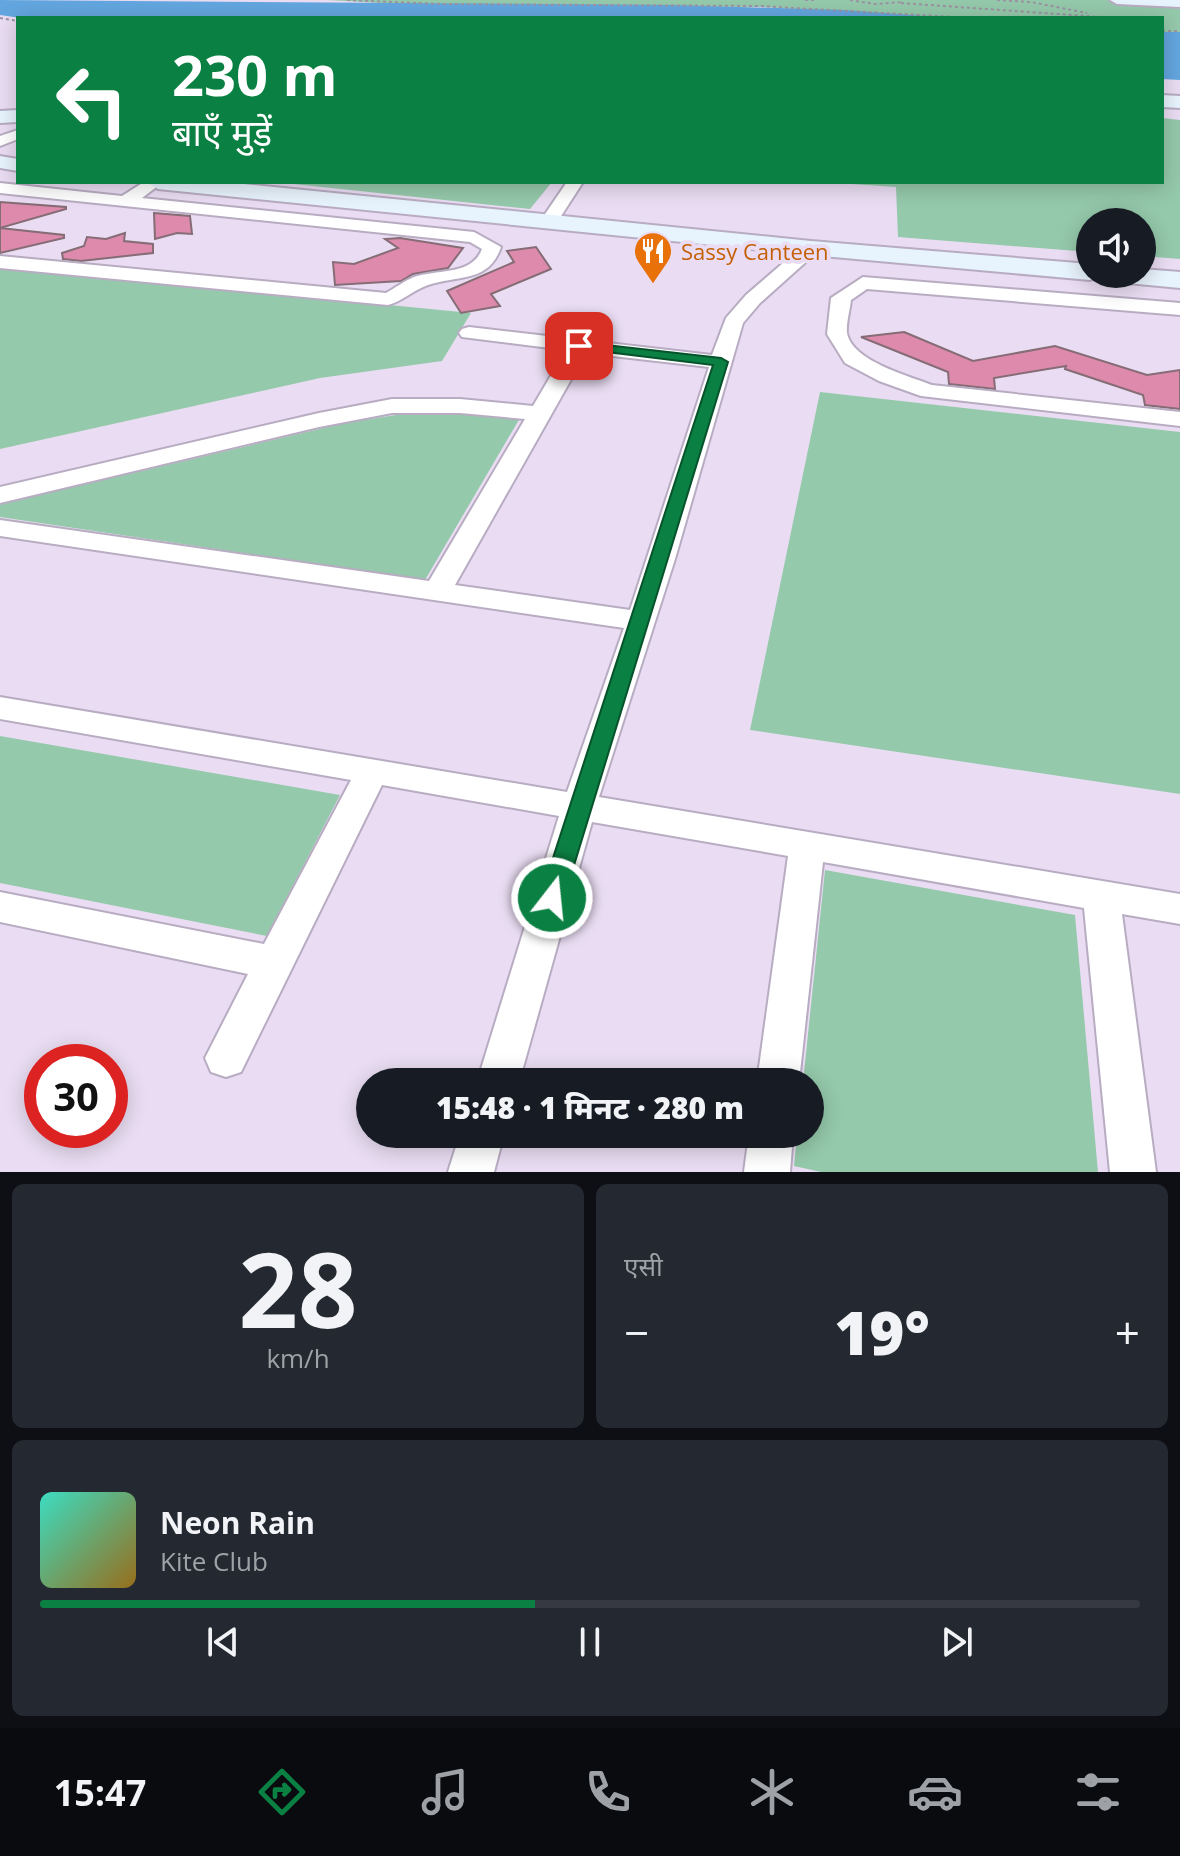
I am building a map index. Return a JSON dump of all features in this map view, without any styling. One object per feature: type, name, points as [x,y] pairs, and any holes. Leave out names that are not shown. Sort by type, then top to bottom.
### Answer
[{"type":"street","points":[[1121,11],[1180,3]]},
{"type":"street","points":[[125,201],[153,184]]},
{"type":"street","points":[[175,184],[548,223],[1076,271]]},
{"type":"street","points":[[548,223],[574,184]]},
{"type":"street","points":[[0,188],[474,237],[492,247],[490,258],[482,265],[465,273],[432,278],[388,299],[0,262]]},
{"type":"street","points":[[359,227],[381,206]]},
{"type":"street","points":[[502,1068],[579,807],[641,621],[733,322],[753,299],[811,248]]},
{"type":"street","points":[[983,262],[986,292]]},
{"type":"street","points":[[1156,278],[1180,280]]},
{"type":"street","points":[[1180,309],[863,283],[841,298],[837,334],[853,358],[887,376],[929,391],[1180,419]]},
{"type":"street","points":[[469,333],[721,362]]},
{"type":"street","points":[[437,592],[579,346]]},
{"type":"street","points":[[0,495],[319,420],[392,406],[460,406],[540,414]]},
{"type":"street","points":[[0,528],[641,621]]},
{"type":"street","points":[[0,708],[1180,909]]},
{"type":"street","points":[[226,1058],[372,771]]},
{"type":"street","points":[[780,1068],[807,845]]},
{"type":"street","points":[[1101,895],[1133,1172]]},
{"type":"street","points":[[0,907],[274,963]]},
{"type":"street","points":[[471,1172],[478,1148]]},
{"type":"street","points":[[767,1172],[770,1148]]},
{"type":"path","points":[[347,0],[441,4],[701,4],[945,16]]},
{"type":"path","points":[[805,0],[814,0]]},
{"type":"path","points":[[850,0],[1054,14],[1093,15],[1121,11]]},
{"type":"path","points":[[901,3],[907,0]]},
{"type":"path","points":[[997,0],[1031,2],[1093,15]]},
{"type":"path","points":[[868,10],[871,3]]},
{"type":"path","points":[[1054,14],[1064,9]]},
{"type":"path","points":[[1015,16],[1020,11]]},
{"type":"path","points":[[1164,30],[1171,20]]},
{"type":"green space","points":[[328,0],[1180,2],[1180,32],[1164,32],[1164,16],[916,16],[764,7],[417,5]]},
{"type":"green space","points":[[1164,118],[1180,120],[1180,259],[1156,257],[1156,208],[1076,208],[1076,251],[898,237],[896,187],[852,184],[1164,184]]},
{"type":"green space","points":[[294,184],[550,184],[530,209]]},
{"type":"green space","points":[[0,267],[471,313],[442,361],[320,378],[0,449]]},
{"type":"green space","points":[[820,392],[1180,432],[1180,794],[750,730]]},
{"type":"green space","points":[[415,412],[520,418],[425,580],[0,517],[0,504],[345,423]]},
{"type":"green space","points":[[0,736],[340,795],[267,936],[0,883]]},
{"type":"green space","points":[[825,870],[1075,915],[1098,1172],[821,1172],[794,1166],[796,1148],[824,1148],[824,1068],[804,1068]]},
{"type":"water","points":[[0,0],[672,5],[844,10],[924,16],[16,17],[0,15]]},
{"type":"water","points":[[1164,32],[1180,32],[1180,80],[1164,79]]},
{"type":"building","points":[[0,202],[66,207],[66,209],[0,228]]},
{"type":"building","points":[[154,213],[190,216],[192,234],[177,233],[155,239]]},
{"type":"building","points":[[0,228],[64,235],[64,238],[0,253]]},
{"type":"building","points":[[125,233],[124,241],[153,244],[153,253],[81,261],[63,259],[62,253],[84,246],[87,237],[106,239]]},
{"type":"building","points":[[400,238],[463,248],[448,268],[413,274],[401,281],[335,285],[333,262],[354,264],[398,248],[385,239]]},
{"type":"building","points":[[536,247],[551,269],[491,294],[500,306],[461,313],[447,291],[514,262],[507,251]]},
{"type":"building","points":[[904,332],[973,361],[1055,346],[1147,375],[1180,370],[1180,409],[1145,405],[1143,395],[1065,369],[1066,366],[994,378],[995,389],[949,384],[948,372],[861,337]]},
{"type":"place","name":"Sassy Canteen","points":[[653,285]]},
{"type":"route","points":[[552,898],[721,362],[579,346]]}]
